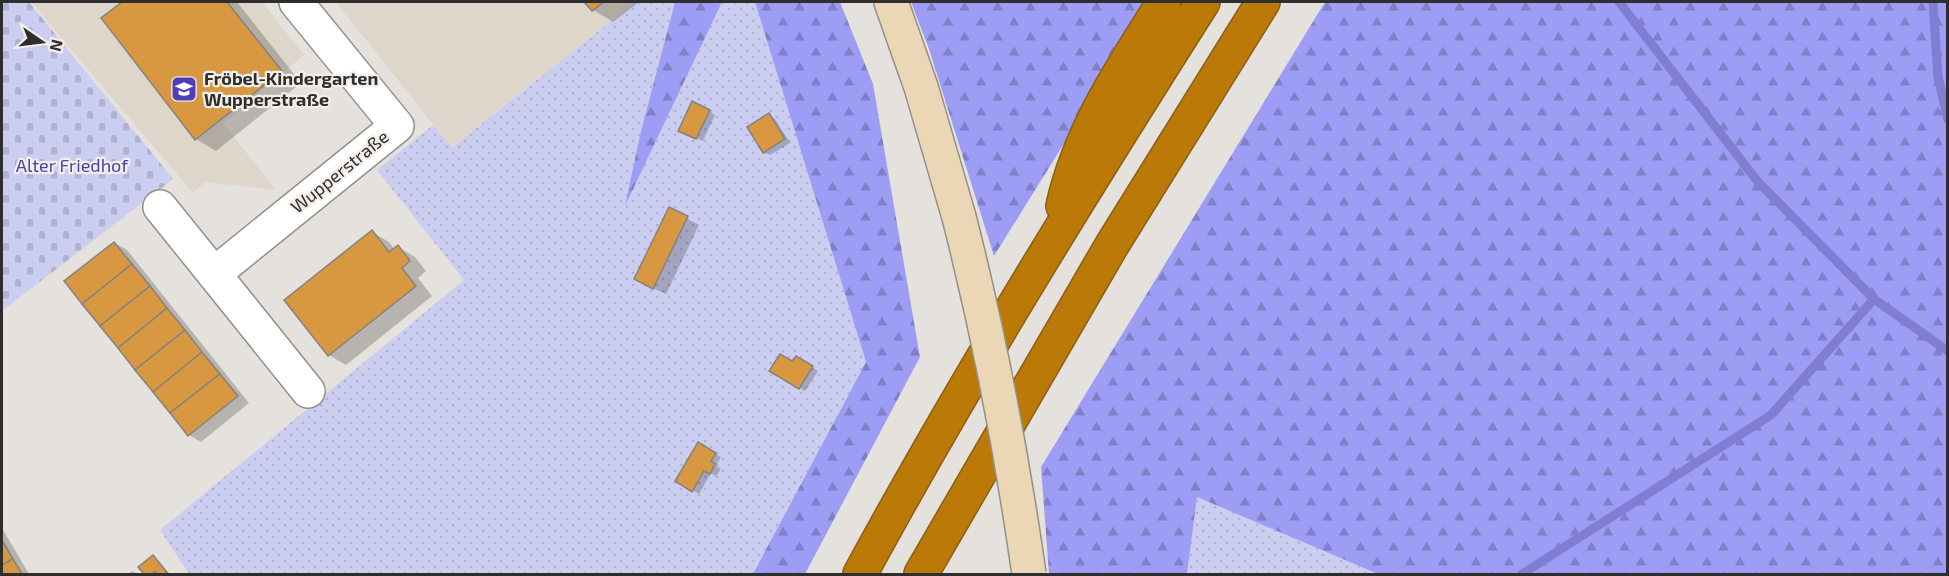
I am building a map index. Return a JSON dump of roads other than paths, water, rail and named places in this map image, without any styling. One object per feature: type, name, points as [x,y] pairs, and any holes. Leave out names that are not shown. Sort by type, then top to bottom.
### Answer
[{"type":"highway","points":[[1060,231],[1071,175],[1089,130],[1110,87],[1164,2]]},
{"type":"highway","points":[[860,574],[1060,231],[1203,2]]},
{"type":"highway","points":[[921,574],[1112,245],[1263,2]]},
{"type":"main road","points":[[891,2],[921,87],[959,217],[995,374],[1029,574]]},
{"type":"street","name":"Wupperstraße","points":[[214,274],[397,126],[296,2]]},
{"type":"street","points":[[160,207],[308,391]]},
{"type":"waterway","points":[[1619,2],[1758,182],[1874,299],[1948,351]]},
{"type":"waterway","points":[[1933,2],[1938,77],[1948,120]]},
{"type":"waterway","points":[[1522,574],[1771,415],[1874,299]]},
{"type":"place","name":"Fröbel-Kindergarten Wupperstraße","points":[[184,89]]},
{"type":"park label","name":"Alter Friedhof","points":[[72,166]]}]
